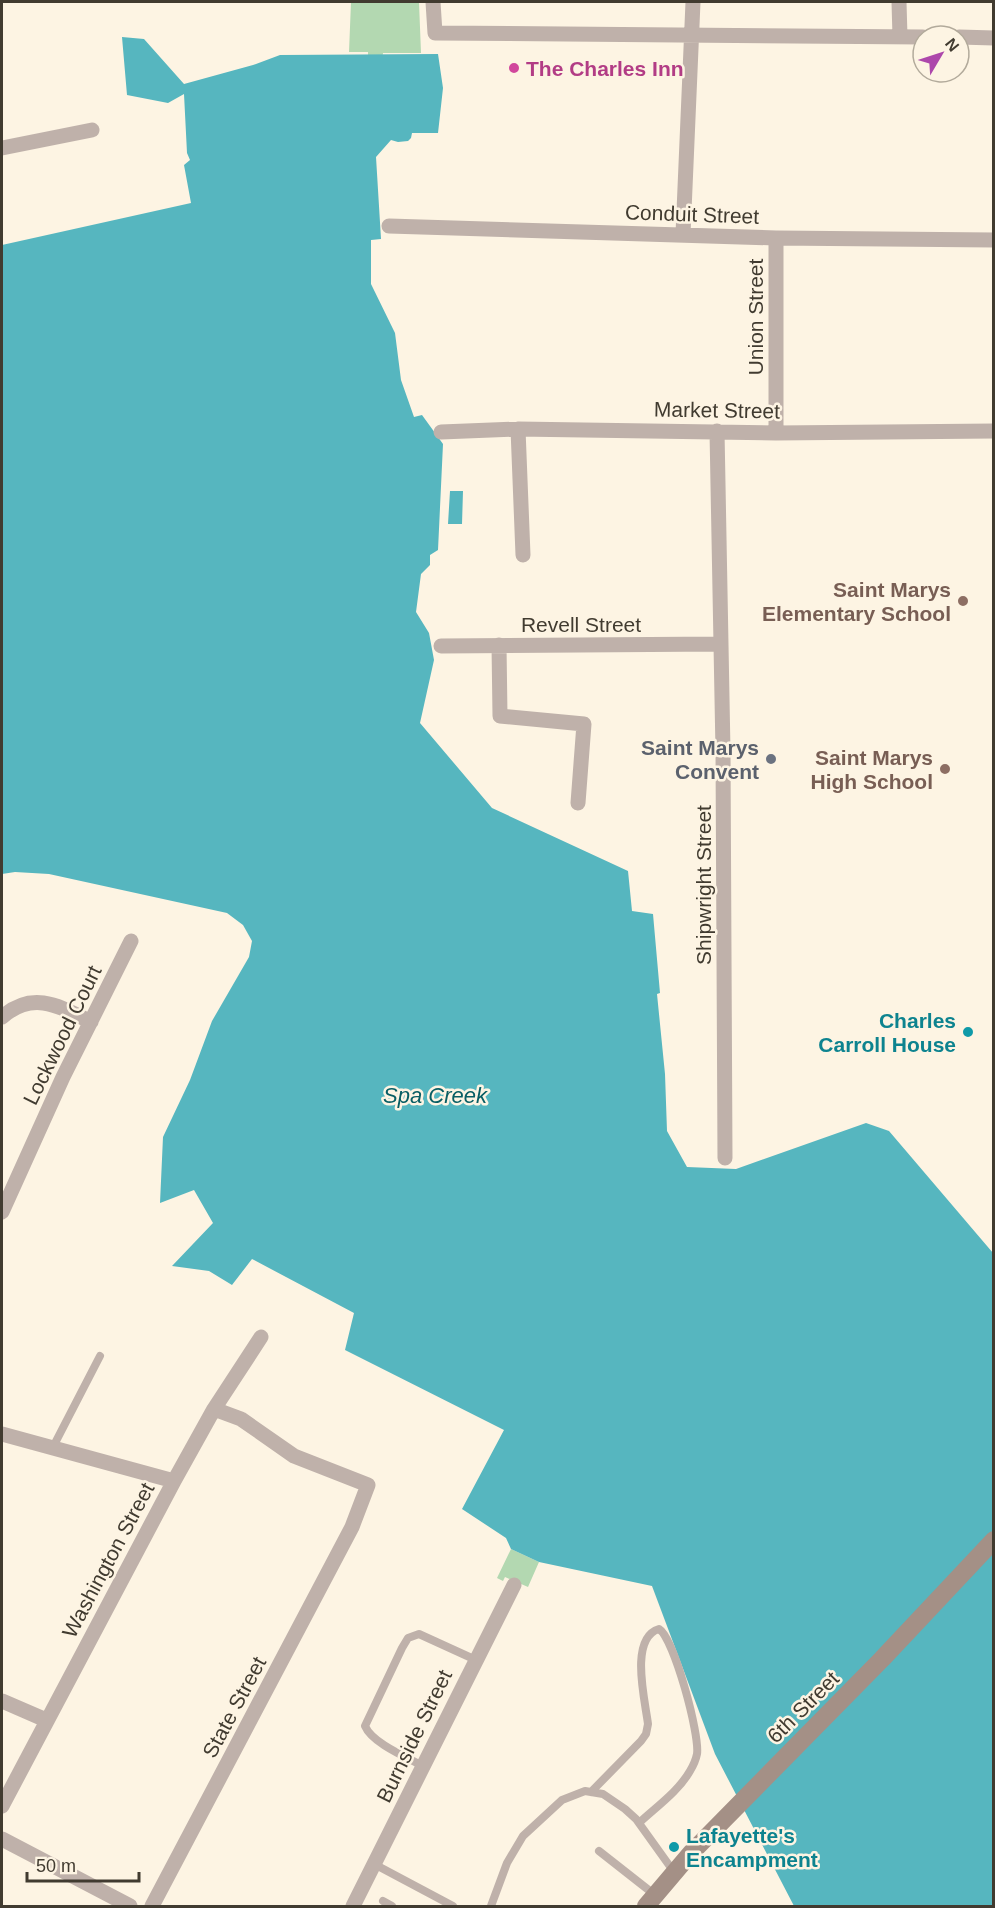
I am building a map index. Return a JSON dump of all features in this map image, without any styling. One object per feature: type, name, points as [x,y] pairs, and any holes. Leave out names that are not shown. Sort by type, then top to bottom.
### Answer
[{"type":"main road","name":"6th Street","points":[[650,1901],[691,1853],[882,1659],[993,1540]]},
{"type":"street","points":[[433,2],[435,33],[911,37]]},
{"type":"street","points":[[683,234],[693,2]]},
{"type":"street","points":[[899,2],[900,37]]},
{"type":"street","points":[[971,38],[993,38]]},
{"type":"street","points":[[2,148],[92,130]]},
{"type":"street","name":"Conduit Street","points":[[389,226],[776,238],[993,240]]},
{"type":"street","name":"Union Street","points":[[776,238],[776,433]]},
{"type":"street","points":[[518,429],[523,555]]},
{"type":"street","name":"Market Street","points":[[441,432],[518,429],[776,433],[993,431]]},
{"type":"street","name":"Shipwright Street","points":[[717,431],[725,1158]]},
{"type":"street","name":"Revell Street","points":[[441,646],[721,644]]},
{"type":"street","points":[[499,645],[500,716],[584,724],[579,803]]},
{"type":"street","name":"Lockwood Court","points":[[2,1212],[63,1077],[131,941]]},
{"type":"street","points":[[2,1017],[20,1006],[34,1002],[50,1003],[91,1022]]},
{"type":"street","name":"Washington Street","points":[[2,1806],[214,1409],[261,1337]]},
{"type":"street","name":"State Street","points":[[152,1906],[352,1527],[368,1485],[294,1456],[242,1419],[214,1409]]},
{"type":"street","points":[[2,1434],[174,1482]]},
{"type":"street","name":"Burnside Street","points":[[353,1906],[513,1585]]},
{"type":"street","points":[[2,1701],[46,1720]]},
{"type":"street","points":[[2,1839],[130,1906]]},
{"type":"lane","points":[[53,1447],[100,1356]]},
{"type":"lane","points":[[591,1792],[646,1734],[648,1724],[641,1655],[645,1638],[652,1631],[659,1629],[669,1640],[685,1688],[696,1737],[697,1753],[690,1771],[670,1795],[639,1823]]},
{"type":"lane","points":[[423,1766],[378,1741],[367,1732],[365,1726],[408,1638],[419,1634],[476,1660]]},
{"type":"lane","points":[[491,1906],[507,1863],[523,1836],[562,1800],[585,1791],[603,1794],[625,1809],[639,1823],[674,1872]]},
{"type":"lane","points":[[599,1851],[650,1901]]},
{"type":"lane","points":[[374,1864],[453,1906]]},
{"type":"lane","points":[[383,1901],[392,1906]]},
{"type":"green space","points":[[351,2],[419,2],[421,53],[383,53],[382,60],[368,61],[368,52],[349,52]]},
{"type":"green space","points":[[511,1549],[539,1562],[528,1587],[505,1577],[503,1581],[497,1578]]},
{"type":"water","name":"Spa Creek","points":[[122,37],[144,39],[184,84],[280,55],[438,54],[443,88],[438,133],[412,133],[408,141],[391,140],[376,157],[381,239],[371,240],[371,284],[395,333],[401,380],[414,417],[422,415],[443,444],[438,550],[430,555],[430,565],[421,574],[416,612],[429,633],[434,660],[420,723],[492,808],[628,871],[632,911],[653,914],[660,993],[657,994],[665,1074],[667,1131],[687,1167],[736,1169],[866,1123],[889,1131],[993,1253],[993,1906],[794,1906],[715,1754],[652,1586],[539,1562],[511,1549],[506,1538],[462,1509],[504,1430],[345,1350],[354,1313],[252,1259],[232,1285],[209,1271],[172,1266],[213,1223],[194,1190],[160,1203],[163,1137],[190,1080],[212,1021],[249,957],[252,941],[243,925],[227,913],[49,874],[15,872],[2,874],[2,245],[191,203],[184,165],[190,160],[187,153],[184,94],[168,103],[127,95]]},
{"type":"water","points":[[450,491],[463,491],[462,524],[448,524]]},
{"type":"place","name":"The Charles Inn","points":[[514,68]]},
{"type":"place","name":"Saint Marys Elementary School","points":[[963,601]]},
{"type":"place","name":"Saint Marys Convent","points":[[771,759]]},
{"type":"place","name":"Saint Marys High School","points":[[945,769]]},
{"type":"place","name":"Charles Carroll House","points":[[968,1032]]},
{"type":"place","name":"Lafayette's Encampment","points":[[674,1847]]}]
